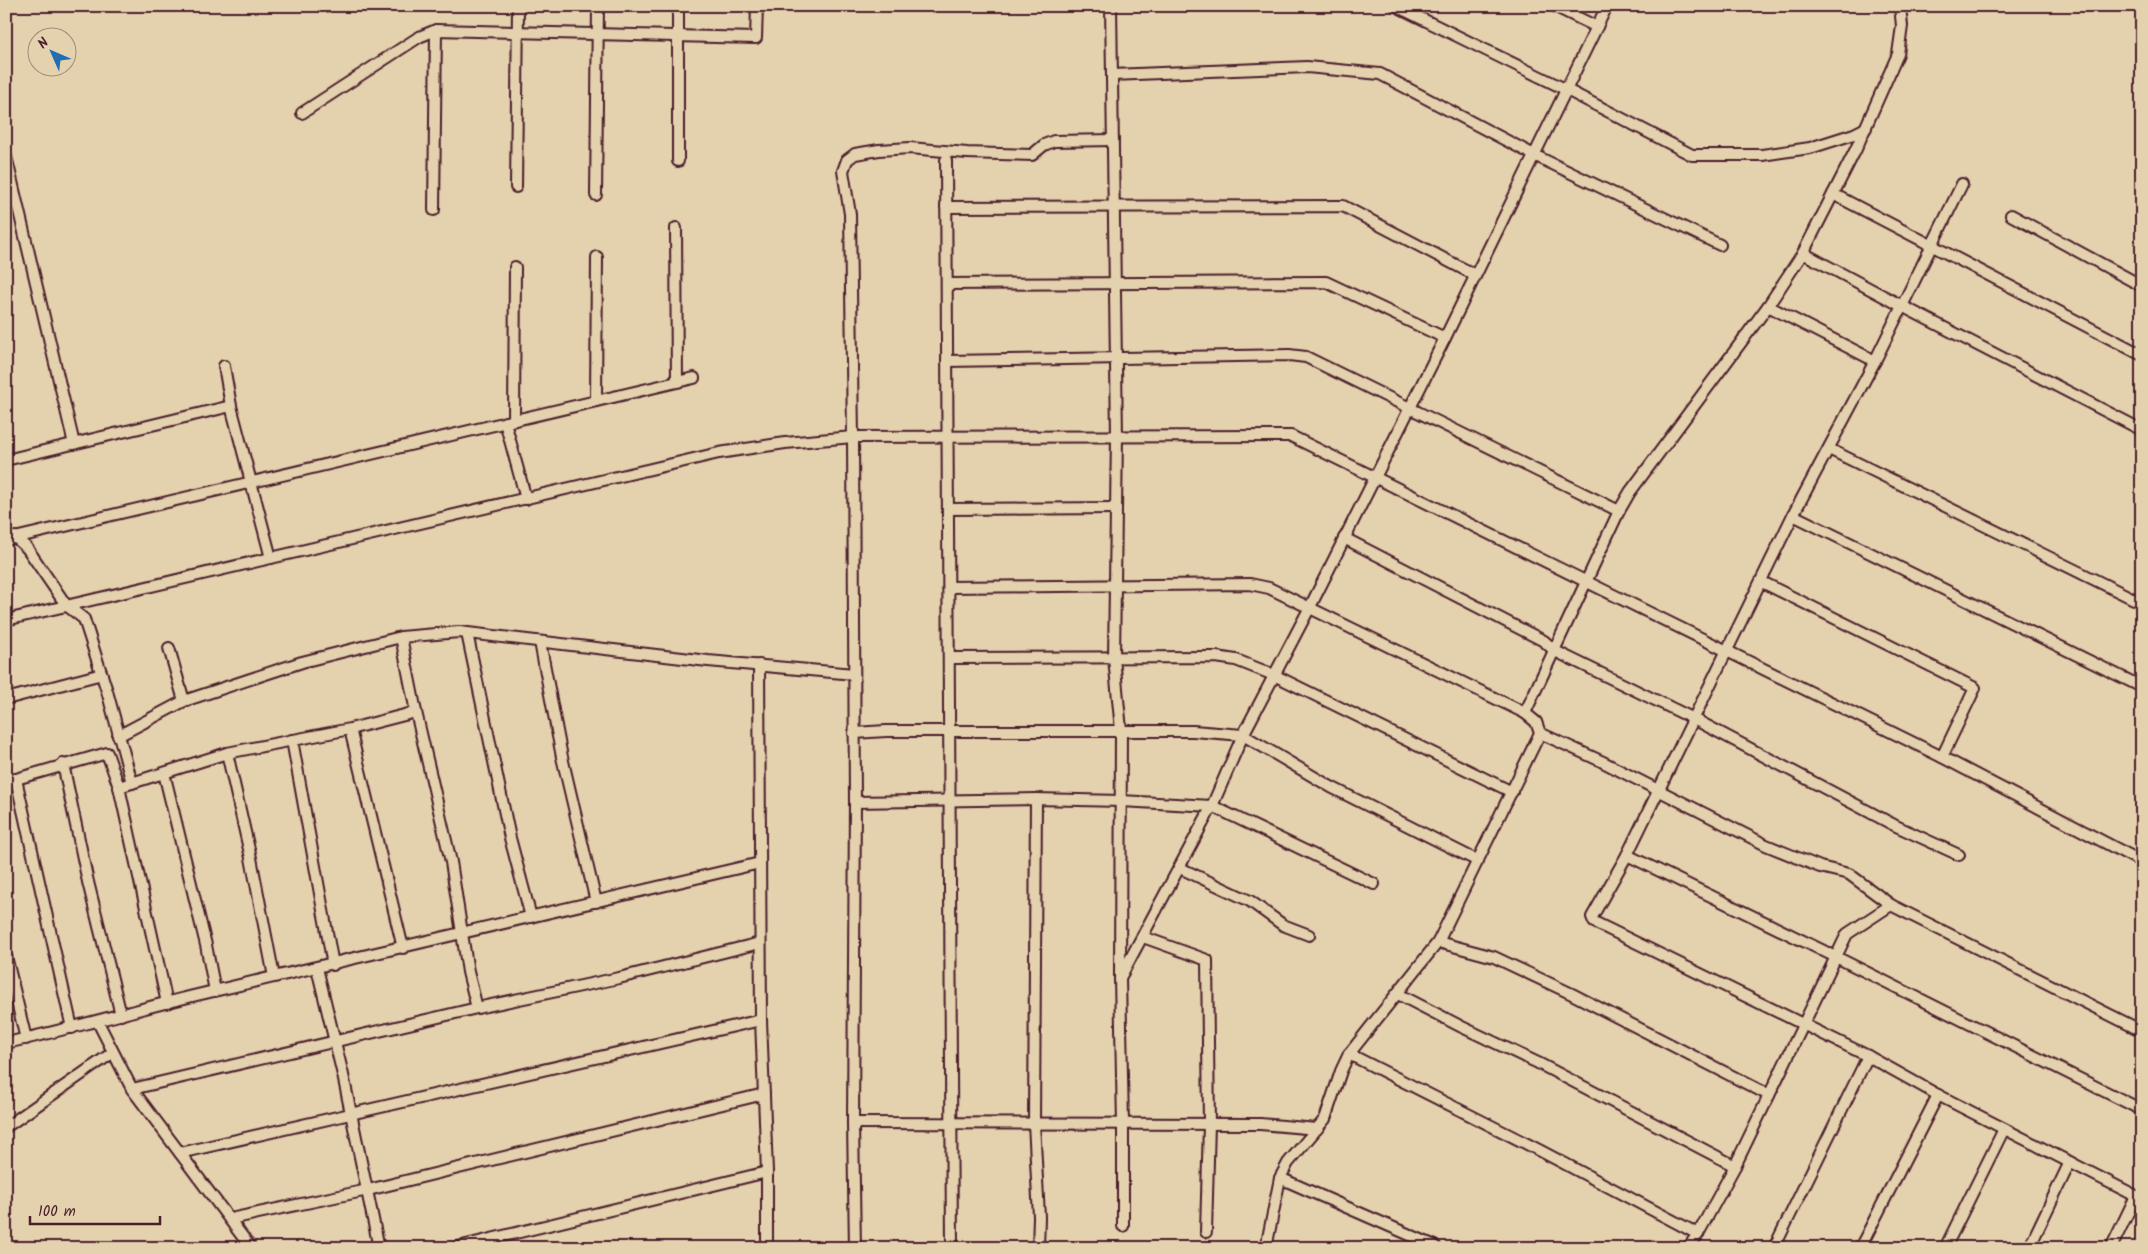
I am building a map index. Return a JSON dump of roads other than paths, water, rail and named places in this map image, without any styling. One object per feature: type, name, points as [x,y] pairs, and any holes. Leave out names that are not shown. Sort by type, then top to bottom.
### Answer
[{"type":"street","points":[[596,195],[598,6]]},
{"type":"street","points":[[678,6],[678,161]]},
{"type":"street","points":[[302,113],[419,37],[436,30],[756,38],[757,6]]},
{"type":"street","points":[[1111,6],[1117,436],[1114,658],[1122,730],[1120,978],[1123,1226]]},
{"type":"street","points":[[1396,6],[1567,90],[1692,155],[1762,155],[1810,148],[1854,134],[1866,128]]},
{"type":"street","points":[[1554,6],[1597,27]]},
{"type":"street","points":[[1120,978],[1212,806],[1243,735],[1310,607],[1445,338],[1607,6]]},
{"type":"street","points":[[1525,713],[1619,511],[1630,492],[1768,306],[1803,253],[1866,128],[1898,54],[1902,26],[1900,6]]},
{"type":"street","points":[[516,187],[518,8]]},
{"type":"street","points":[[434,210],[436,30]]},
{"type":"street","points":[[1112,75],[1307,67],[1380,74],[1534,155],[1720,245]]},
{"type":"street","points":[[854,1248],[855,802],[853,437],[850,214],[843,171],[847,160],[855,154],[879,150],[910,148],[968,153],[1032,155],[1044,145],[1054,141],[1113,140]]},
{"type":"street","points":[[6,156],[74,444]]},
{"type":"street","points":[[946,160],[952,1248]]},
{"type":"street","points":[[1962,184],[1875,361],[1793,515],[1762,582],[1657,790],[1627,856],[1592,917],[1594,922],[1868,1056],[1938,1095],[2139,1197],[2111,1248]]},
{"type":"street","points":[[1833,194],[2142,355]]},
{"type":"street","points":[[946,207],[1343,206],[1475,275]]},
{"type":"street","points":[[2011,214],[2142,286]]},
{"type":"street","points":[[676,228],[677,382]]},
{"type":"street","points":[[1803,253],[2142,430]]},
{"type":"street","points":[[596,401],[597,257]]},
{"type":"street","points":[[515,267],[510,421],[526,499]]},
{"type":"street","points":[[947,284],[1326,282],[1445,338]]},
{"type":"street","points":[[1768,306],[1875,361]]},
{"type":"street","points":[[947,361],[1289,355],[1306,357],[1619,511]]},
{"type":"street","points":[[224,366],[232,406],[271,558]]},
{"type":"street","points":[[10,539],[694,378]]},
{"type":"street","points":[[6,460],[232,406]]},
{"type":"street","points":[[6,620],[718,453],[785,443],[853,437],[1291,436],[1942,757],[2142,862]]},
{"type":"street","points":[[1829,449],[2142,602]]},
{"type":"street","points":[[948,509],[1116,508]]},
{"type":"street","points":[[1793,515],[2142,686]]},
{"type":"street","points":[[1344,538],[1544,641],[1555,650],[1694,719],[1894,825],[1959,855]]},
{"type":"street","points":[[10,539],[27,548],[66,605],[84,619],[102,674],[132,783]]},
{"type":"street","points":[[1762,582],[1975,688],[1942,757]]},
{"type":"street","points":[[948,587],[1250,584],[1269,588],[1525,713],[1536,722],[1540,733],[1601,761],[1766,845],[1820,867],[1849,874],[1891,905],[2142,1031]]},
{"type":"street","points":[[118,736],[184,702],[302,662],[402,637],[459,632],[854,674]]},
{"type":"street","points":[[467,634],[510,838],[531,918]]},
{"type":"street","points":[[402,637],[416,712],[451,862],[476,1008]]},
{"type":"street","points":[[540,642],[562,757],[596,902]]},
{"type":"street","points":[[169,648],[184,702]]},
{"type":"street","points":[[949,658],[1216,656],[1236,660],[1274,675],[1512,792]]},
{"type":"street","points":[[759,665],[761,1020],[768,1172],[767,1248]]},
{"type":"street","points":[[6,699],[102,674]]},
{"type":"street","points":[[119,787],[226,752],[350,729],[416,712]]},
{"type":"street","points":[[350,729],[403,948]]},
{"type":"street","points":[[854,733],[1193,730],[1243,735],[1331,787],[1478,861]]},
{"type":"street","points":[[1266,1248],[1280,1178],[1288,1163],[1325,1119],[1341,1071],[1349,1054],[1438,942],[1540,733]]},
{"type":"street","points":[[292,740],[333,965]]},
{"type":"street","points":[[226,752],[251,858],[274,978]]},
{"type":"street","points":[[72,1028],[11,779],[63,764],[108,753],[119,787],[166,1002]]},
{"type":"street","points":[[63,764],[88,882],[122,1015]]},
{"type":"street","points":[[164,773],[206,945],[215,991]]},
{"type":"street","points":[[855,802],[950,802],[1036,799],[1212,806],[1374,884]]},
{"type":"street","points":[[1036,799],[1034,1123],[1039,1217],[1038,1248]]},
{"type":"street","points":[[1627,856],[1836,957],[2142,1110]]},
{"type":"street","points":[[6,1043],[98,1022],[166,1002],[333,965],[760,863]]},
{"type":"street","points":[[1180,868],[1250,901],[1283,926],[1309,935]]},
{"type":"street","points":[[1688,1248],[1698,1234],[1735,1166],[1847,934],[1891,905]]},
{"type":"street","points":[[1143,937],[1207,960],[1209,1124],[1206,1232]]},
{"type":"street","points":[[1438,942],[1494,957],[1572,994],[1769,1095]]},
{"type":"street","points":[[132,1089],[476,1008],[619,978],[760,943]]},
{"type":"street","points":[[6,956],[26,1039]]},
{"type":"street","points":[[316,968],[335,1041],[379,1248]]},
{"type":"street","points":[[1398,994],[1455,1024],[1547,1068],[1735,1166]]},
{"type":"street","points":[[180,1154],[761,1020]]},
{"type":"street","points":[[98,1022],[112,1053],[132,1089],[251,1248]]},
{"type":"street","points":[[6,1127],[112,1053]]},
{"type":"street","points":[[1349,1054],[1537,1149],[1698,1234]]},
{"type":"street","points":[[1774,1248],[1868,1056]]},
{"type":"street","points":[[230,1219],[368,1190],[764,1094]]},
{"type":"street","points":[[1860,1248],[1938,1095]]},
{"type":"street","points":[[853,1123],[1260,1124],[1317,1129]]},
{"type":"street","points":[[1945,1248],[2004,1129]]},
{"type":"street","points":[[2029,1248],[2070,1162]]},
{"type":"street","points":[[454,1248],[768,1172]]},
{"type":"street","points":[[1280,1178],[1435,1246]]}]
